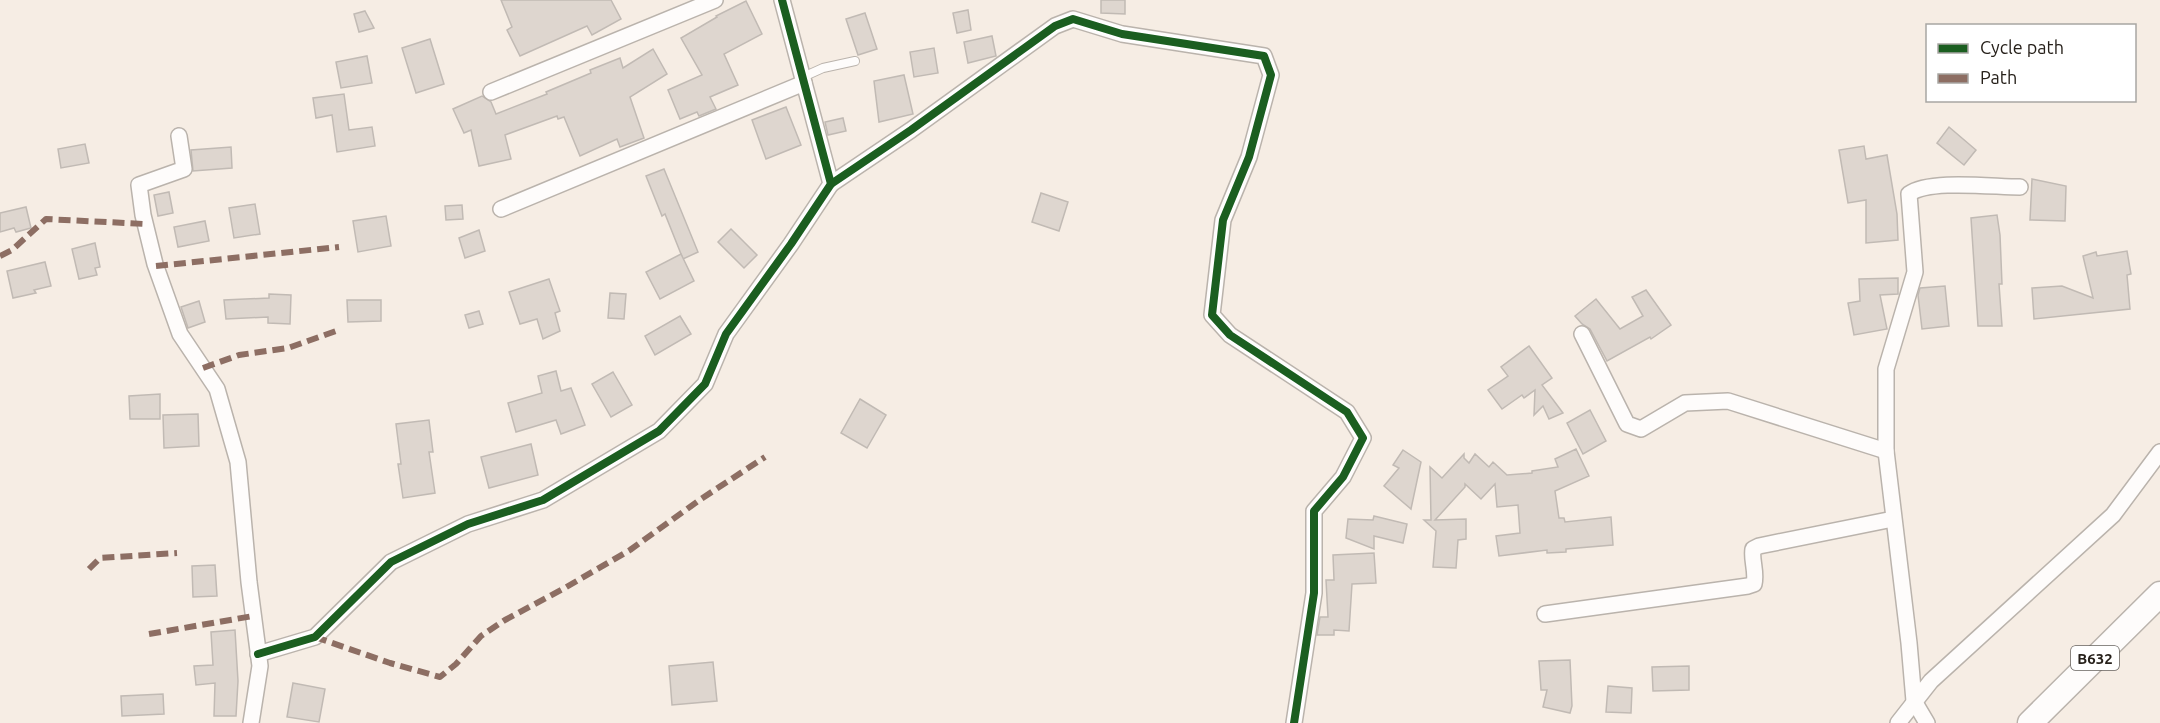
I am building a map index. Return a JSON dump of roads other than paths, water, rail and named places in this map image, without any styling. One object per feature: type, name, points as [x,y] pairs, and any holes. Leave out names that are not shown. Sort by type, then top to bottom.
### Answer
[{"type":"main road","name":"B632","points":[[2030,723],[2160,594]]},
{"type":"street","points":[[491,92],[715,0]]},
{"type":"street","points":[[782,0],[831,184]]},
{"type":"street","points":[[258,654],[315,637],[391,562],[468,524],[543,500],[659,431],[705,384],[726,334],[831,184],[911,130],[1055,26],[1073,19],[1122,34],[1264,56],[1271,75],[1249,157],[1222,220],[1212,315],[1230,335],[1347,412],[1363,438],[1343,477],[1314,511],[1314,593],[1294,723]]},
{"type":"street","points":[[501,209],[803,80]]},
{"type":"street","points":[[179,136],[184,169],[139,185],[143,215],[155,264],[180,334],[217,389],[237,462],[260,666],[251,723]]},
{"type":"street","points":[[1927,723],[1914,701],[1910,643],[1886,450],[1886,369],[1915,272],[1909,194],[1915,189],[1938,185],[2020,187]]},
{"type":"street","points":[[1582,334],[1627,424],[1635,428],[1641,429],[1685,403],[1728,401],[1886,450]]},
{"type":"street","points":[[1898,723],[1931,681],[2113,514],[2160,452]]},
{"type":"street","points":[[1545,614],[1748,586],[1754,584],[1752,555],[1753,549],[1759,546],[1893,519]]},
{"type":"lane","points":[[803,80],[823,68],[855,61]]}]
